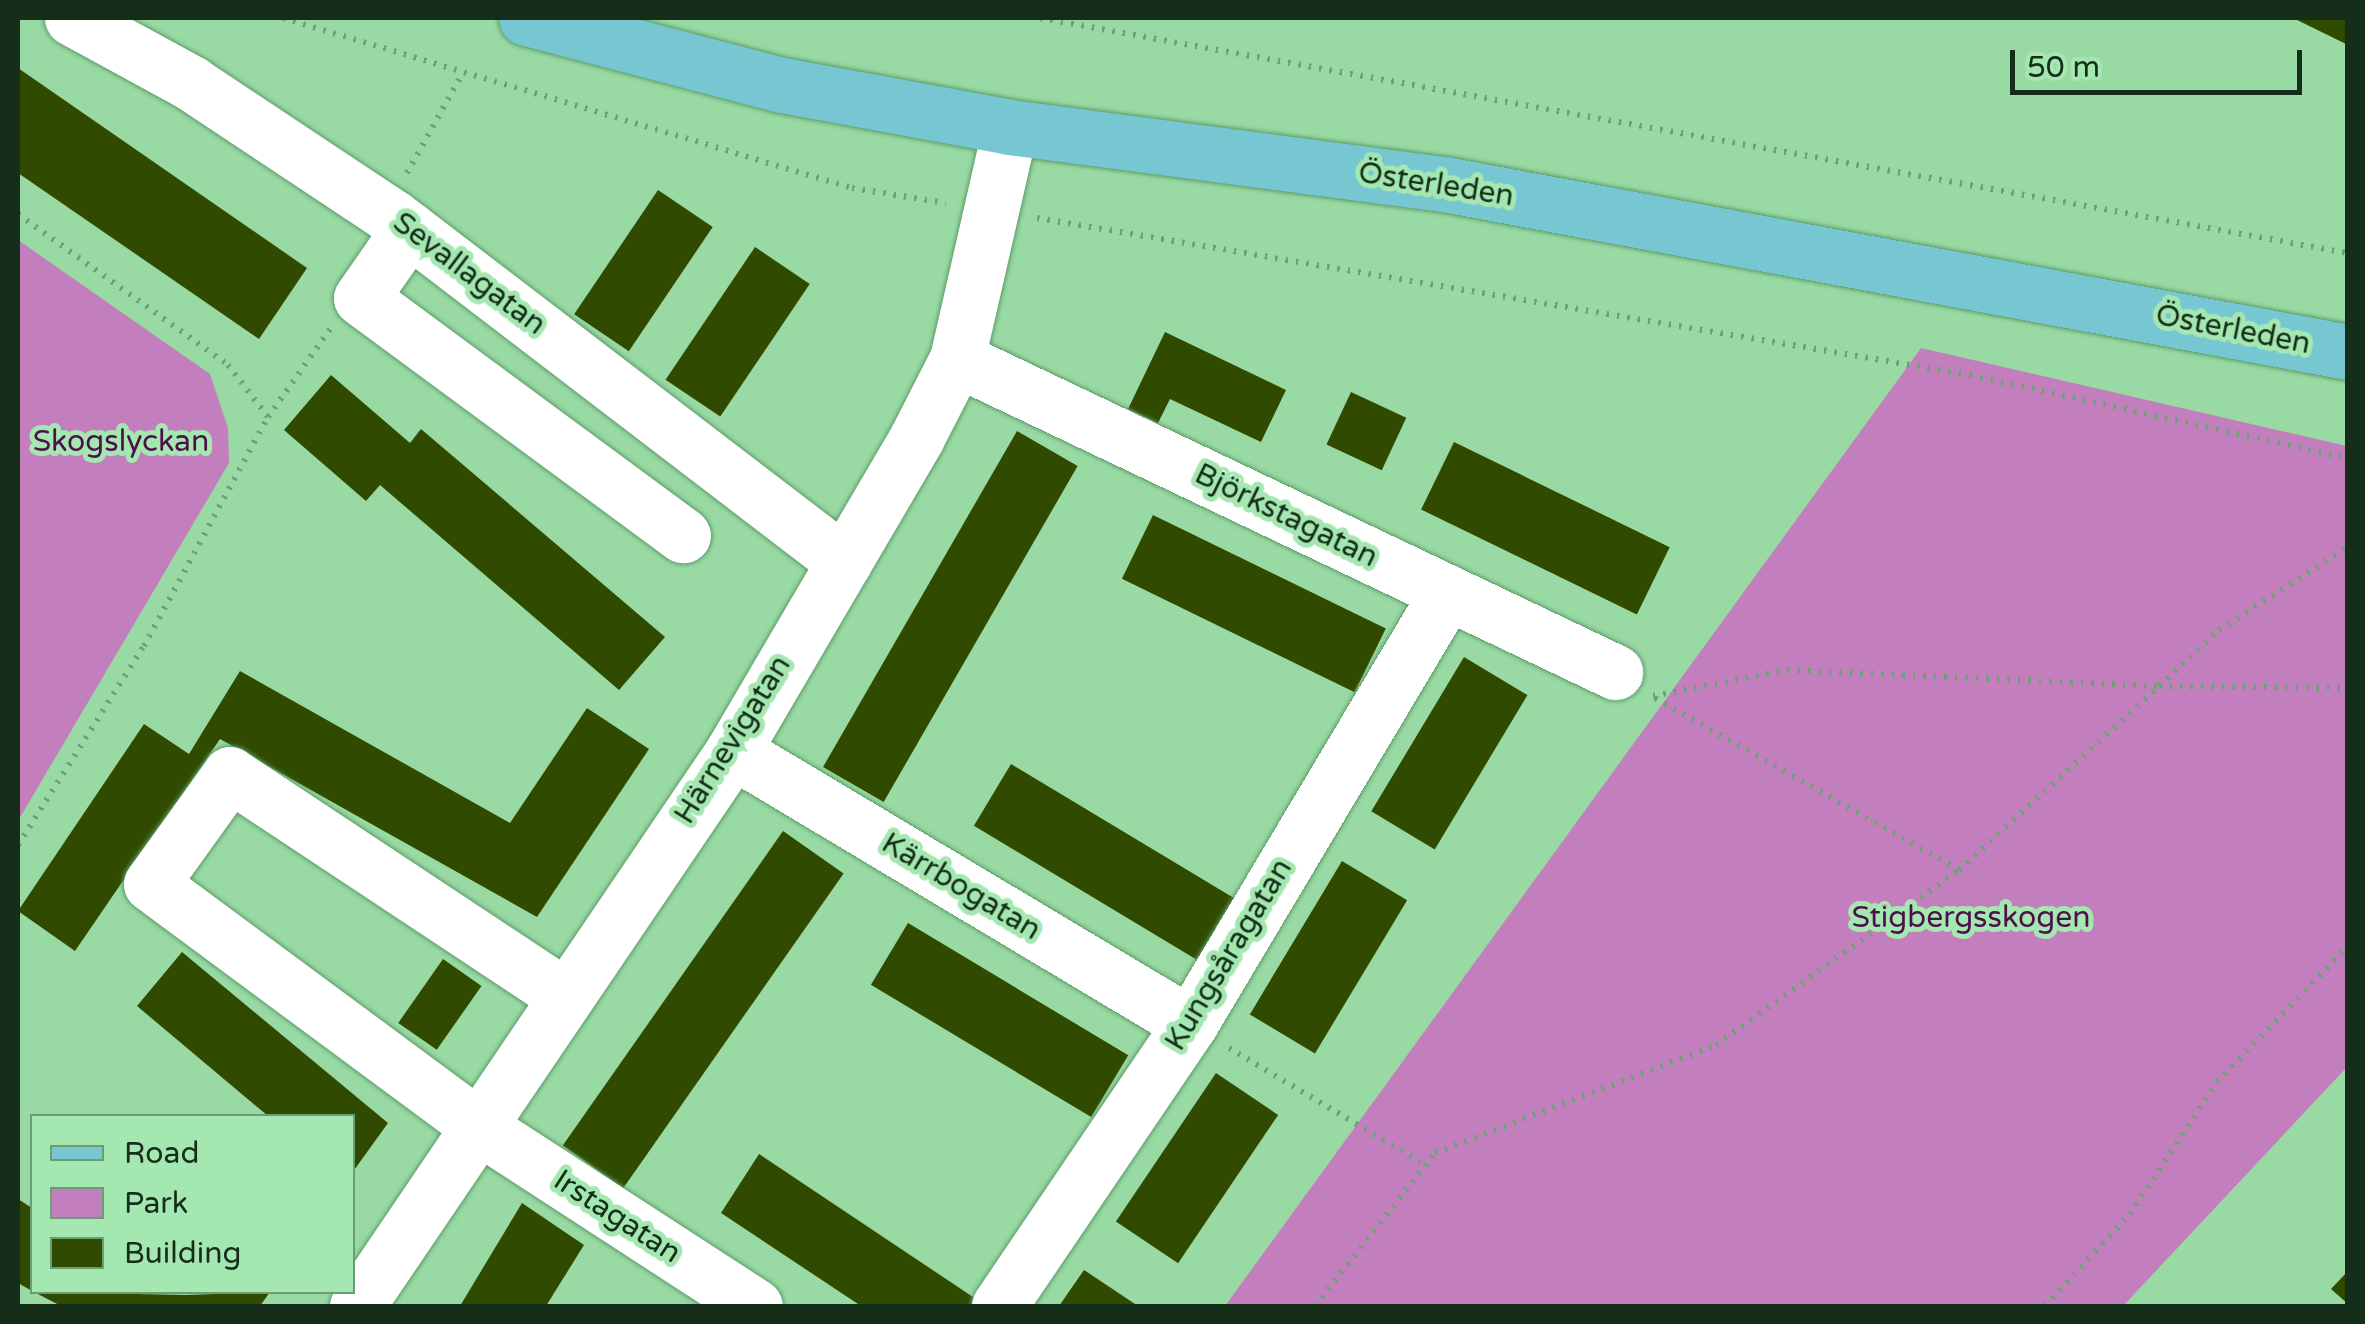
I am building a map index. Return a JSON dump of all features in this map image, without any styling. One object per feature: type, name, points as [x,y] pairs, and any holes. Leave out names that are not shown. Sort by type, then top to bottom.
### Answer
[{"type":"main road","name":"Österleden","points":[[526,18],[782,85],[1010,127],[1444,184],[2348,352]]},
{"type":"street","name":"Sevallagatan","points":[[72,18],[191,83],[403,209],[844,562]]},
{"type":"street","name":"Härnevigatan","points":[[357,1306],[732,751],[844,562],[957,359],[1010,127]]},
{"type":"street","points":[[403,209],[361,298],[682,535]]},
{"type":"street","name":"Björkstagatan","points":[[957,359],[1633,684]]},
{"type":"street","name":"Kungsåragatan","points":[[999,1306],[1190,1024],[1446,595]]},
{"type":"street","name":"Kärrbogatan","points":[[732,751],[1190,1024]]},
{"type":"street","name":"Irstagatan","points":[[565,996],[230,774],[152,884],[479,1127],[754,1306]]},
{"type":"path","points":[[283,18],[462,76],[852,188],[1970,375],[2348,458]]},
{"type":"path","points":[[1040,18],[2348,254]]},
{"type":"path","points":[[403,209],[462,76]]},
{"type":"path","points":[[18,214],[228,365],[268,418],[144,646],[18,845]]},
{"type":"path","points":[[1315,1306],[1435,1153],[1716,1046],[1959,870],[2219,630],[2348,547]]},
{"type":"path","points":[[1633,684],[1787,670],[2159,686],[2348,688]]},
{"type":"path","points":[[1633,684],[1959,870]]},
{"type":"path","points":[[2045,1306],[2130,1214],[2217,1082],[2348,946]]},
{"type":"path","points":[[1190,1024],[1425,1166]]},
{"type":"green space","name":"Skogslyckan","points":[[18,240],[210,374],[228,428],[229,463],[18,821]]},
{"type":"green space","name":"Stigbergsskogen","points":[[1921,348],[2347,446],[2347,1067],[2123,1306],[1225,1306]]},
{"type":"building","points":[[2293,18],[2348,18],[2348,45]]},
{"type":"building","points":[[18,68],[307,268],[259,339],[18,173]]},
{"type":"building","points":[[658,190],[713,227],[629,351],[574,314]]},
{"type":"building","points":[[755,247],[810,284],[720,417],[666,380]]},
{"type":"building","points":[[1165,332],[1286,390],[1261,442],[1170,399],[1158,423],[1128,409]]},
{"type":"building","points":[[331,375],[410,443],[421,429],[665,637],[619,690],[380,485],[366,501],[284,430]]},
{"type":"building","points":[[1351,392],[1406,418],[1382,470],[1326,445]]},
{"type":"building","points":[[1017,431],[1078,466],[884,802],[823,767]]},
{"type":"building","points":[[1454,442],[1670,547],[1637,615],[1421,509]]},
{"type":"building","points":[[1153,515],[1386,629],[1355,692],[1122,579]]},
{"type":"building","points":[[1464,657],[1527,695],[1435,849],[1371,811]]},
{"type":"building","points":[[240,671],[510,823],[587,708],[649,749],[537,917],[220,739],[75,951],[18,911],[144,724],[189,754]]},
{"type":"building","points":[[1011,764],[1234,898],[1197,960],[974,826]]},
{"type":"building","points":[[783,831],[844,873],[623,1188],[563,1146]]},
{"type":"building","points":[[1342,861],[1407,900],[1315,1054],[1250,1014]]},
{"type":"building","points":[[908,923],[1128,1055],[1091,1117],[871,985]]},
{"type":"building","points":[[182,952],[388,1123],[355,1169],[355,1114],[266,1114],[137,1006]]},
{"type":"building","points":[[443,959],[482,986],[437,1050],[398,1023]]},
{"type":"building","points":[[1216,1073],[1278,1115],[1178,1263],[1116,1221]]},
{"type":"building","points":[[759,1154],[976,1299],[971,1306],[861,1306],[721,1213]]},
{"type":"building","points":[[18,1199],[30,1207],[30,1290],[18,1283]]},
{"type":"building","points":[[522,1203],[584,1245],[546,1306],[460,1306]]},
{"type":"building","points":[[1084,1270],[1138,1306],[1059,1306]]},
{"type":"building","points":[[2348,1271],[2348,1304],[2331,1289]]},
{"type":"building","points":[[38,1294],[269,1294],[260,1306],[61,1306]]}]
